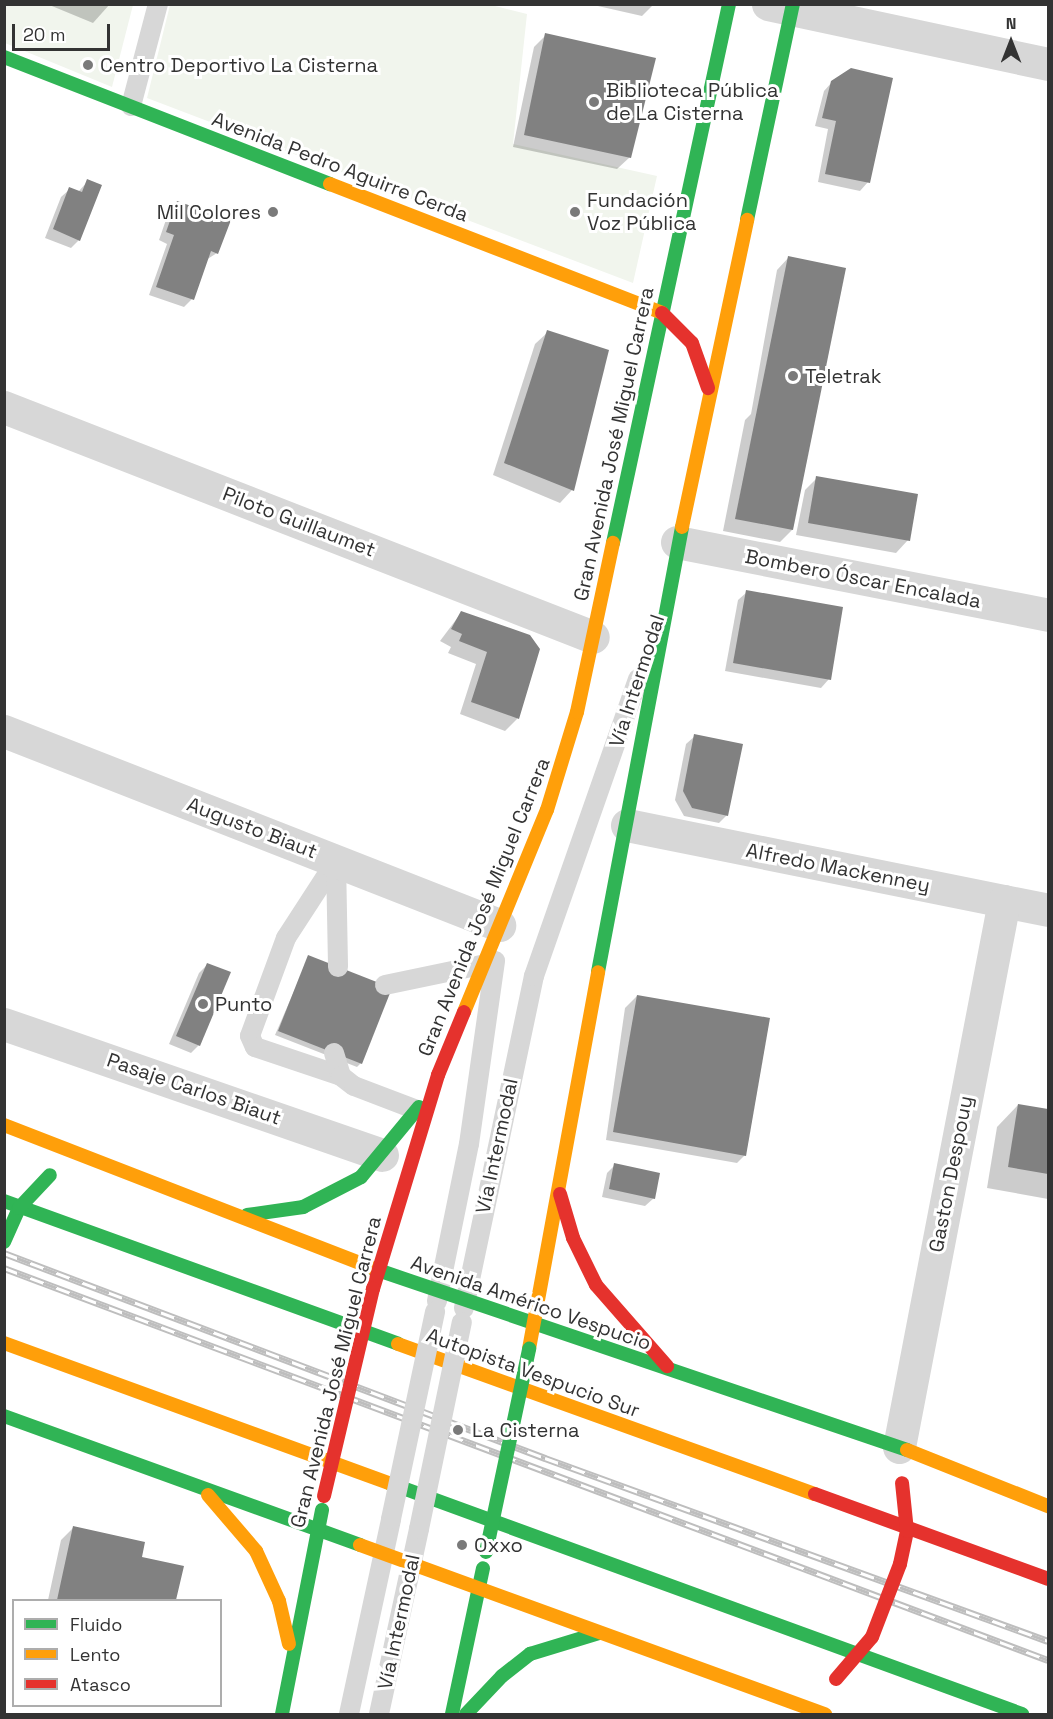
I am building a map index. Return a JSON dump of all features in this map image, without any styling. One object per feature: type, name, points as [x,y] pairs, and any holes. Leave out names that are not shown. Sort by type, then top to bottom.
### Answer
[{"type":"main road","name":"Gran Avenida José Miguel Carrera","points":[[282,1714],[291,1655],[324,1496],[377,1270],[438,1075],[563,764],[593,637],[729,4]]},
{"type":"main road","points":[[452,1714],[534,1324],[668,591],[784,6]]},
{"type":"main road","name":"Avenida Pedro Aguirre Cerda","points":[[4,57],[662,313]]},
{"type":"main road","points":[[662,313],[692,342],[709,393]]},
{"type":"main road","points":[[243,1215],[283,1212],[322,1200],[361,1177],[382,1155],[417,1110],[438,1075]]},
{"type":"main road","name":"Avenida Américo Vespucio","points":[[4,1125],[243,1215],[377,1270],[673,1372],[892,1454],[1048,1506]]},
{"type":"main road","points":[[4,1242],[24,1201],[60,1170],[90,1156]]},
{"type":"main road","points":[[558,1190],[573,1238],[596,1285],[673,1372]]},
{"type":"main road","name":"Autopista Vespucio Sur","points":[[4,1201],[1048,1579]]},
{"type":"main road","points":[[4,1343],[1022,1714]]},
{"type":"main road","points":[[4,1416],[478,1591],[825,1714]]},
{"type":"main road","points":[[830,1682],[850,1667],[872,1637],[900,1564],[907,1531],[902,1484],[892,1454]]},
{"type":"main road","points":[[202,1489],[240,1529],[256,1551],[279,1601],[291,1655]]},
{"type":"main road","points":[[466,1714],[502,1676],[530,1654],[600,1633]]},
{"type":"main road","points":[[778,1698],[804,1693]]},
{"type":"street","points":[[784,6],[1048,64]]},
{"type":"street","name":"Piloto Guillaumet","points":[[4,407],[593,637]]},
{"type":"street","name":"Bombero Óscar Encalada","points":[[678,542],[1048,615]]},
{"type":"street","name":"Augusto Biaut","points":[[4,731],[499,925]]},
{"type":"street","name":"Alfredo Mackenney","points":[[627,825],[1048,910]]},
{"type":"street","name":"Gaston Despouy","points":[[892,1454],[1004,901]]},
{"type":"street","name":"Pasaje Carlos Biaut","points":[[4,1024],[382,1155]]},
{"type":"lane","points":[[130,106],[158,4]]},
{"type":"lane","name":"Vía Intermodal","points":[[379,1714],[534,976],[668,591]]},
{"type":"lane","points":[[336,861],[338,967]]},
{"type":"lane","points":[[336,861],[286,938],[250,1036],[255,1047],[341,1076],[367,1092],[417,1110]]},
{"type":"lane","name":"Vía Intermodal","points":[[350,1714],[469,1144],[499,925]]},
{"type":"lane","points":[[385,985],[481,966]]},
{"type":"lane","points":[[334,1053],[341,1076]]},
{"type":"shaded area","points":[[487,4],[527,14],[513,144],[657,176],[633,283],[147,98],[170,5]]},
{"type":"shaded area","name":"Centro Deportivo La Cisterna","points":[[4,5],[133,5],[112,87],[5,43]]},
{"type":"building","points":[[545,33],[656,58],[631,158],[524,135]]},
{"type":"building","points":[[851,68],[893,78],[870,183],[825,174],[836,121],[822,118],[831,81]]},
{"type":"building","points":[[87,179],[102,185],[80,241],[53,229],[69,187],[82,192]]},
{"type":"building","points":[[177,201],[231,220],[218,254],[211,251],[194,300],[156,287],[174,235],[166,232]]},
{"type":"building","points":[[788,256],[846,268],[793,530],[735,519]]},
{"type":"building","points":[[547,330],[609,350],[574,491],[504,463]]},
{"type":"building","points":[[816,476],[918,494],[910,541],[808,523]]},
{"type":"building","points":[[746,590],[843,607],[831,680],[733,663]]},
{"type":"building","points":[[461,611],[530,635],[540,649],[519,719],[471,702],[487,652],[459,641],[462,634],[451,629]]},
{"type":"building","points":[[694,734],[743,744],[728,816],[692,808],[683,791]]},
{"type":"building","points":[[308,955],[392,988],[362,1064],[278,1031]]},
{"type":"building","name":"Punto","points":[[207,963],[231,972],[200,1046],[176,1036]]},
{"type":"building","points":[[637,995],[770,1018],[746,1156],[613,1132]]},
{"type":"building","points":[[1018,1104],[1048,1109],[1048,1174],[1008,1167]]},
{"type":"building","points":[[614,1163],[660,1173],[655,1199],[609,1189]]},
{"type":"building","points":[[73,1526],[145,1542],[142,1557],[184,1566],[176,1599],[57,1599]]},
{"type":"railway","points":[[4,1253],[545,1458],[1048,1641]]},
{"type":"railway","points":[[4,1268],[1048,1660]]},
{"type":"traffic: fast","points":[[613,543],[729,4]]},
{"type":"traffic: fast","points":[[747,220],[793,4]]},
{"type":"traffic: fast","points":[[4,57],[330,184]]},
{"type":"traffic: fast","points":[[598,972],[682,527]]},
{"type":"traffic: fast","points":[[247,1215],[303,1207],[361,1177],[419,1107]]},
{"type":"traffic: fast","points":[[4,1242],[19,1208],[50,1175]]},
{"type":"traffic: fast","points":[[4,1201],[398,1344]]},
{"type":"traffic: fast","points":[[372,1268],[907,1450]]},
{"type":"traffic: fast","points":[[486,1552],[529,1349]]},
{"type":"traffic: fast","points":[[4,1416],[360,1545]]},
{"type":"traffic: fast","points":[[389,1483],[1022,1714]]},
{"type":"traffic: fast","points":[[282,1714],[322,1510]]},
{"type":"traffic: fast","points":[[452,1714],[483,1568]]},
{"type":"traffic: fast","points":[[466,1714],[502,1676],[530,1654],[599,1633]]},
{"type":"traffic: slow","points":[[330,184],[662,313]]},
{"type":"traffic: slow","points":[[682,527],[747,220]]},
{"type":"traffic: slow","points":[[464,1012],[547,810],[577,712],[613,543]]},
{"type":"traffic: slow","points":[[529,1349],[598,972]]},
{"type":"traffic: slow","points":[[4,1125],[372,1268]]},
{"type":"traffic: slow","points":[[4,1343],[389,1483]]},
{"type":"traffic: slow","points":[[398,1344],[815,1494]]},
{"type":"traffic: slow","points":[[907,1450],[1048,1506]]},
{"type":"traffic: slow","points":[[208,1495],[256,1551],[279,1601],[289,1644]]},
{"type":"traffic: slow","points":[[360,1545],[825,1714]]},
{"type":"traffic: jam","points":[[662,313],[692,343],[708,388]]},
{"type":"traffic: jam","points":[[373,1289],[438,1075],[464,1012]]},
{"type":"traffic: jam","points":[[560,1194],[573,1238],[596,1285],[667,1366]]},
{"type":"traffic: jam","points":[[324,1496],[373,1289]]},
{"type":"traffic: jam","points":[[836,1679],[872,1637],[900,1564],[907,1531],[902,1483]]},
{"type":"traffic: jam","points":[[815,1494],[1048,1579]]},
{"type":"place","name":"Centro Deportivo La Cisterna","points":[[88,65]]},
{"type":"place","name":"Biblioteca Pública de La Cisterna","points":[[594,102]]},
{"type":"place","name":"Mil Colores","points":[[273,212]]},
{"type":"place","name":"Fundación Voz Pública","points":[[575,212]]},
{"type":"place","name":"Teletrak","points":[[793,376]]},
{"type":"place","name":"Punto","points":[[203,1004]]},
{"type":"place","name":"La Cisterna","points":[[458,1430]]},
{"type":"place","name":"Oxxo","points":[[462,1545]]}]
